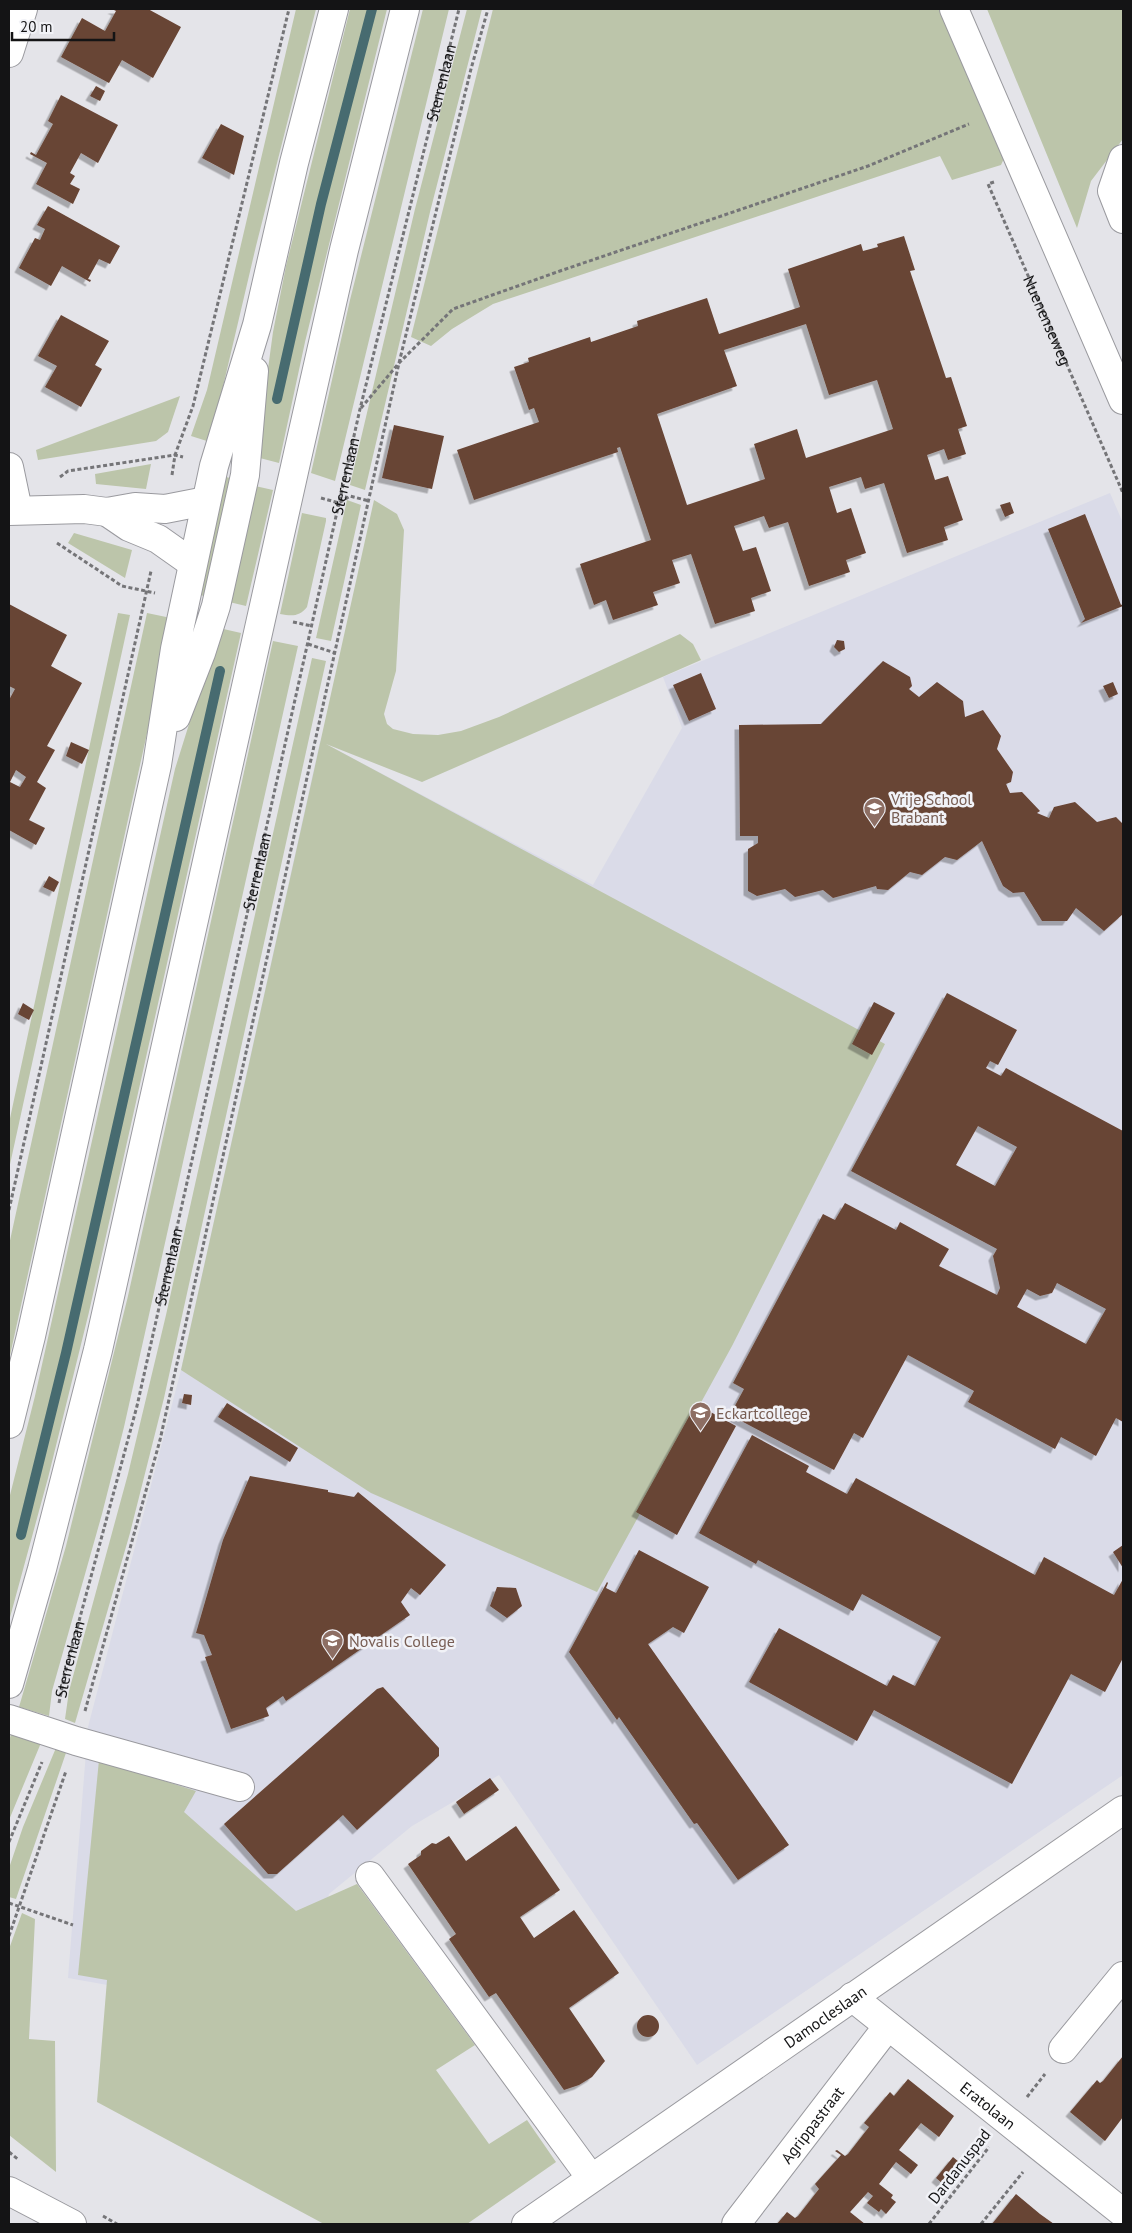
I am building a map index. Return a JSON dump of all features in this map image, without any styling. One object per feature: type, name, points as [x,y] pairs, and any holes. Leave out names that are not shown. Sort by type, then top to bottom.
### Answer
[{"type":"street","points":[[9,53],[23,9]]},
{"type":"street","points":[[9,1424],[31,1336],[157,765],[174,649],[214,466],[257,324],[294,163],[334,9]]},
{"type":"street","points":[[9,1684],[42,1569],[98,1350],[344,250],[405,9]]},
{"type":"street","points":[[954,9],[1123,400]]},
{"type":"street","points":[[1123,159],[1112,192],[1123,219]]},
{"type":"street","points":[[157,765],[204,644],[216,606],[245,476],[257,324]]},
{"type":"street","points":[[9,467],[14,510],[84,509],[107,512],[135,507],[165,509],[206,501]]},
{"type":"street","points":[[107,512],[129,527],[158,539],[192,563]]},
{"type":"street","points":[[9,1719],[64,1737],[240,1787]]},
{"type":"street","name":"Damocleslaan","points":[[526,2224],[1123,1810]]},
{"type":"street","points":[[370,1876],[591,2178]]},
{"type":"street","points":[[1063,2049],[1123,1976]]},
{"type":"street","name":"Eratolaan","points":[[852,1997],[1123,2213]]},
{"type":"street","name":"Agrippastraat","points":[[736,2224],[888,2026]]},
{"type":"street","points":[[9,2190],[72,2224]]},
{"type":"path","points":[[165,509],[176,455],[193,406],[289,9]]},
{"type":"path","name":"Sterrenlaan","points":[[9,1842],[64,1737],[65,1673],[137,1406],[360,409],[459,9]]},
{"type":"path","points":[[9,1936],[20,1907],[64,1737],[160,1440],[399,363],[471,69],[488,9]]},
{"type":"path","points":[[360,409],[399,363],[453,310],[560,271],[868,166],[998,112]]},
{"type":"path","name":"Nuenenseweg","points":[[1025,175],[988,184],[1123,493]]},
{"type":"path","points":[[146,591],[122,586],[14,510],[68,471],[176,455]]},
{"type":"path","points":[[339,503],[350,496],[369,501]]},
{"type":"path","points":[[9,1210],[158,539]]},
{"type":"path","points":[[308,644],[335,653]]},
{"type":"path","points":[[9,1903],[73,1925]]},
{"type":"path","name":"Dardanuspad","points":[[929,2224],[1063,2049]]},
{"type":"path","points":[[981,2224],[1042,2148]]},
{"type":"shaded area","name":"Eckartcollege","points":[[1110,493],[1123,523],[1123,1775],[697,2065],[499,1775],[412,1826],[329,1894],[295,2018],[68,1978],[88,1727],[181,1370],[320,741],[593,885],[682,728],[663,677]]},
{"type":"green space","points":[[296,9],[316,9],[256,246],[210,442],[191,436],[207,390]]},
{"type":"green space","points":[[350,9],[387,9],[305,342],[279,463],[256,457],[273,332],[286,266]]},
{"type":"green space","points":[[423,9],[449,9],[335,481],[311,473],[350,300]]},
{"type":"green space","points":[[467,9],[482,9],[430,212],[365,490],[350,485],[415,209]]},
{"type":"green space","points":[[493,9],[944,9],[1006,154],[1001,165],[952,180],[940,156],[493,304],[452,329],[431,346],[411,337]]},
{"type":"green space","points":[[987,9],[1123,9],[1123,139],[1091,181],[1077,228]]},
{"type":"green space","points":[[180,396],[168,432],[156,441],[38,460],[36,450]]},
{"type":"green space","points":[[151,464],[146,489],[96,484],[95,474]]},
{"type":"green space","points":[[222,476],[234,479],[208,597],[196,594]]},
{"type":"green space","points":[[251,485],[273,490],[246,606],[225,601]]},
{"type":"green space","points":[[347,500],[361,505],[331,641],[316,638]]},
{"type":"green space","points":[[374,500],[397,514],[404,530],[396,671],[384,714],[387,724],[393,729],[413,734],[438,735],[461,731],[499,717],[680,634],[693,644],[701,660],[422,782],[326,744],[885,1044],[732,1346],[597,1592],[371,1493],[181,1370]]},
{"type":"green space","points":[[302,513],[326,518],[326,521],[307,607],[301,613],[295,615],[280,614]]},
{"type":"green space","points":[[74,533],[132,550],[125,578],[68,543]]},
{"type":"green space","points":[[118,613],[130,615],[9,1169],[9,1123]]},
{"type":"green space","points":[[147,613],[171,618],[166,647],[9,1360],[9,1245]]},
{"type":"green space","points":[[219,628],[241,633],[89,1312],[48,1478],[9,1621],[9,1499],[35,1396],[175,769]]},
{"type":"green space","points":[[273,641],[298,646],[124,1427],[102,1514],[52,1691],[49,1716],[19,1707],[66,1546],[128,1296]]},
{"type":"green space","points":[[312,658],[326,661],[164,1398],[130,1533],[75,1723],[65,1719],[69,1691],[128,1474],[166,1315]]},
{"type":"green space","points":[[13,1728],[43,1738],[9,1820],[9,1741]]},
{"type":"green space","points":[[58,1743],[68,1747],[16,1899],[9,1897],[9,1868],[23,1827]]},
{"type":"green space","points":[[99,1760],[196,1791],[184,1812],[296,1911],[357,1884],[475,2045],[436,2070],[489,2144],[527,2120],[556,2162],[467,2224],[324,2224],[97,2102],[107,1980],[78,1975]]},
{"type":"green space","points":[[22,1913],[35,1919],[29,2039],[55,2041],[56,2172],[9,2135],[9,1949]]},
{"type":"building","points":[[112,9],[148,9],[181,27],[153,78],[122,60],[109,83],[61,57],[82,18],[105,31],[116,11]]},
{"type":"building","points":[[96,86],[105,91],[100,101],[90,96]]},
{"type":"building","points":[[61,95],[118,125],[98,163],[81,153],[70,173],[75,176],[70,184],[80,189],[73,204],[36,184],[47,163],[30,154],[31,152],[36,155],[53,124],[48,121]]},
{"type":"building","points":[[221,124],[244,136],[234,175],[202,158]]},
{"type":"building","points":[[48,206],[120,246],[110,264],[99,259],[88,279],[91,280],[90,282],[62,266],[51,286],[19,268],[35,238],[40,240],[45,229],[37,225]]},
{"type":"building","points":[[904,236],[915,270],[910,271],[946,378],[951,377],[967,426],[958,429],[966,454],[948,460],[944,449],[927,455],[935,480],[948,476],[963,520],[944,527],[948,540],[907,553],[884,483],[865,489],[861,477],[829,487],[837,513],[851,508],[866,553],[846,560],[850,572],[809,586],[788,522],[769,528],[764,516],[734,526],[743,551],[756,547],[771,591],[751,598],[755,611],[715,624],[691,554],[672,560],[680,583],[653,592],[658,605],[613,620],[606,600],[594,605],[580,564],[651,540],[620,447],[617,448],[618,452],[474,500],[457,450],[539,422],[534,408],[529,410],[514,367],[529,362],[528,358],[590,337],[591,342],[638,326],[637,321],[707,298],[719,334],[800,307],[788,269],[861,244],[863,251],[878,247],[877,244]],"holes":[[[806,324],[829,395],[877,380],[893,429],[806,458],[797,429],[754,444],[765,479],[687,505],[657,414],[737,386],[724,350]]]},
{"type":"building","points":[[61,315],[109,341],[95,365],[102,369],[81,407],[45,387],[57,366],[38,356]]},
{"type":"building","points":[[394,425],[444,436],[432,489],[382,478]]},
{"type":"building","points":[[1010,502],[1014,513],[1005,517],[1000,505]]},
{"type":"building","points":[[1085,514],[1123,606],[1081,623],[1085,619],[1048,529]]},
{"type":"building","points":[[9,604],[67,635],[51,666],[82,683],[47,746],[55,750],[37,782],[46,788],[29,820],[45,828],[36,845],[9,830],[9,700],[15,689],[9,686]],"holes":[[[16,770],[26,777],[20,787],[10,782]]]},
{"type":"building","points":[[837,640],[844,641],[845,649],[839,652],[834,647]]},
{"type":"building","points":[[883,661],[910,677],[912,686],[909,689],[919,697],[937,682],[963,701],[965,717],[983,710],[1001,736],[997,749],[1013,772],[1011,782],[1006,784],[1010,793],[1022,792],[1040,811],[1037,813],[1049,818],[1054,807],[1075,802],[1097,822],[1116,817],[1123,824],[1123,914],[1104,931],[1076,908],[1067,921],[1042,921],[1024,892],[1013,893],[1003,886],[982,841],[957,860],[945,857],[922,875],[910,872],[888,890],[877,889],[876,886],[833,898],[823,890],[795,897],[785,889],[757,896],[748,891],[748,849],[758,843],[758,836],[740,836],[739,725],[821,724]]},
{"type":"building","points":[[701,673],[716,709],[689,721],[673,685]]},
{"type":"building","points":[[1113,682],[1118,694],[1109,698],[1103,686]]},
{"type":"building","points":[[71,742],[89,750],[82,764],[66,756]]},
{"type":"building","points":[[49,876],[59,882],[54,892],[43,887]]},
{"type":"building","points":[[947,993],[1017,1030],[998,1065],[990,1061],[986,1068],[1001,1076],[1006,1068],[1123,1131],[1123,1422],[1116,1418],[1096,1456],[1061,1437],[1055,1449],[968,1402],[974,1391],[908,1355],[863,1438],[854,1433],[834,1470],[730,1415],[744,1389],[733,1383],[823,1214],[835,1220],[845,1203],[896,1230],[900,1222],[949,1249],[939,1266],[997,1295],[1000,1288],[993,1256],[997,1249],[851,1171]],"holes":[[[978,1126],[1017,1147],[995,1186],[956,1165]],[[1057,1283],[1106,1309],[1086,1344],[1017,1307],[1027,1289],[1040,1296],[1052,1293]]]},
{"type":"building","points":[[874,1002],[895,1013],[872,1055],[852,1044]]},
{"type":"building","points":[[23,1003],[34,1010],[29,1020],[18,1014]]},
{"type":"building","points":[[184,1394],[192,1395],[191,1405],[182,1403]]},
{"type":"building","points":[[227,1403],[298,1448],[290,1462],[218,1417]]},
{"type":"building","points":[[696,1404],[736,1426],[677,1535],[636,1512]]},
{"type":"building","points":[[752,1435],[809,1466],[806,1472],[847,1494],[856,1478],[1035,1575],[1044,1557],[1114,1595],[1123,1579],[1123,1658],[1105,1692],[1071,1674],[1012,1784],[874,1710],[857,1741],[749,1682],[779,1628],[887,1686],[893,1675],[915,1686],[941,1637],[862,1594],[853,1611],[758,1560],[756,1564],[699,1533]]},
{"type":"building","points":[[250,1476],[328,1490],[328,1492],[354,1497],[358,1492],[446,1565],[420,1595],[411,1588],[401,1602],[410,1615],[286,1701],[283,1696],[266,1708],[269,1716],[231,1729],[205,1657],[212,1655],[204,1635],[196,1633],[223,1540]]},
{"type":"building","points":[[1123,1545],[1123,1568],[1113,1552]]},
{"type":"building","points":[[639,1550],[709,1587],[684,1633],[673,1627],[648,1644],[789,1845],[738,1880],[697,1823],[694,1824],[619,1717],[617,1720],[569,1652],[607,1582],[606,1588],[616,1593]]},
{"type":"building","points":[[497,1587],[516,1588],[522,1606],[507,1618],[490,1606]]},
{"type":"building","points":[[383,1687],[439,1748],[439,1756],[357,1830],[343,1815],[277,1874],[268,1874],[224,1824],[377,1689]]},
{"type":"building","points":[[490,1778],[499,1790],[464,1814],[456,1802]]},
{"type":"building","points":[[516,1826],[560,1890],[520,1917],[534,1938],[574,1910],[619,1973],[569,2008],[605,2061],[592,2077],[579,2085],[564,2090],[496,1993],[489,1997],[449,1939],[456,1934],[408,1864],[421,1855],[421,1851],[432,1843],[436,1844],[449,1836],[466,1861]]},
{"type":"building","points":[[648,2015],[656,2018],[659,2026],[656,2034],[648,2037],[640,2034],[637,2026],[640,2018]]},
{"type":"building","points":[[1123,2056],[1123,2117],[1105,2141],[1070,2112],[1097,2080],[1100,2083],[1103,2081]]},
{"type":"building","points":[[908,2079],[954,2116],[939,2137],[921,2123],[899,2150],[918,2165],[911,2174],[896,2162],[879,2184],[893,2195],[891,2198],[896,2202],[886,2214],[881,2209],[879,2212],[867,2203],[873,2196],[868,2192],[850,2212],[865,2224],[777,2224],[787,2212],[795,2218],[798,2216],[819,2189],[815,2184],[841,2155],[835,2151],[837,2150],[845,2156],[848,2154],[869,2127],[864,2123],[890,2092],[894,2096]]},
{"type":"building","points":[[953,2157],[965,2167],[948,2188],[936,2178]]},
{"type":"building","points":[[1016,2194],[1040,2214],[1054,2224],[992,2224]]},
{"type":"waterway","points":[[277,399],[321,204],[372,9]]},
{"type":"waterway","points":[[21,1535],[66,1353],[220,671]]},
{"type":"place","name":"Vrije School Brabant","points":[[875,827]]},
{"type":"place","name":"Eckartcollege","points":[[700,1432]]},
{"type":"place","name":"Novalis College","points":[[333,1660]]}]
